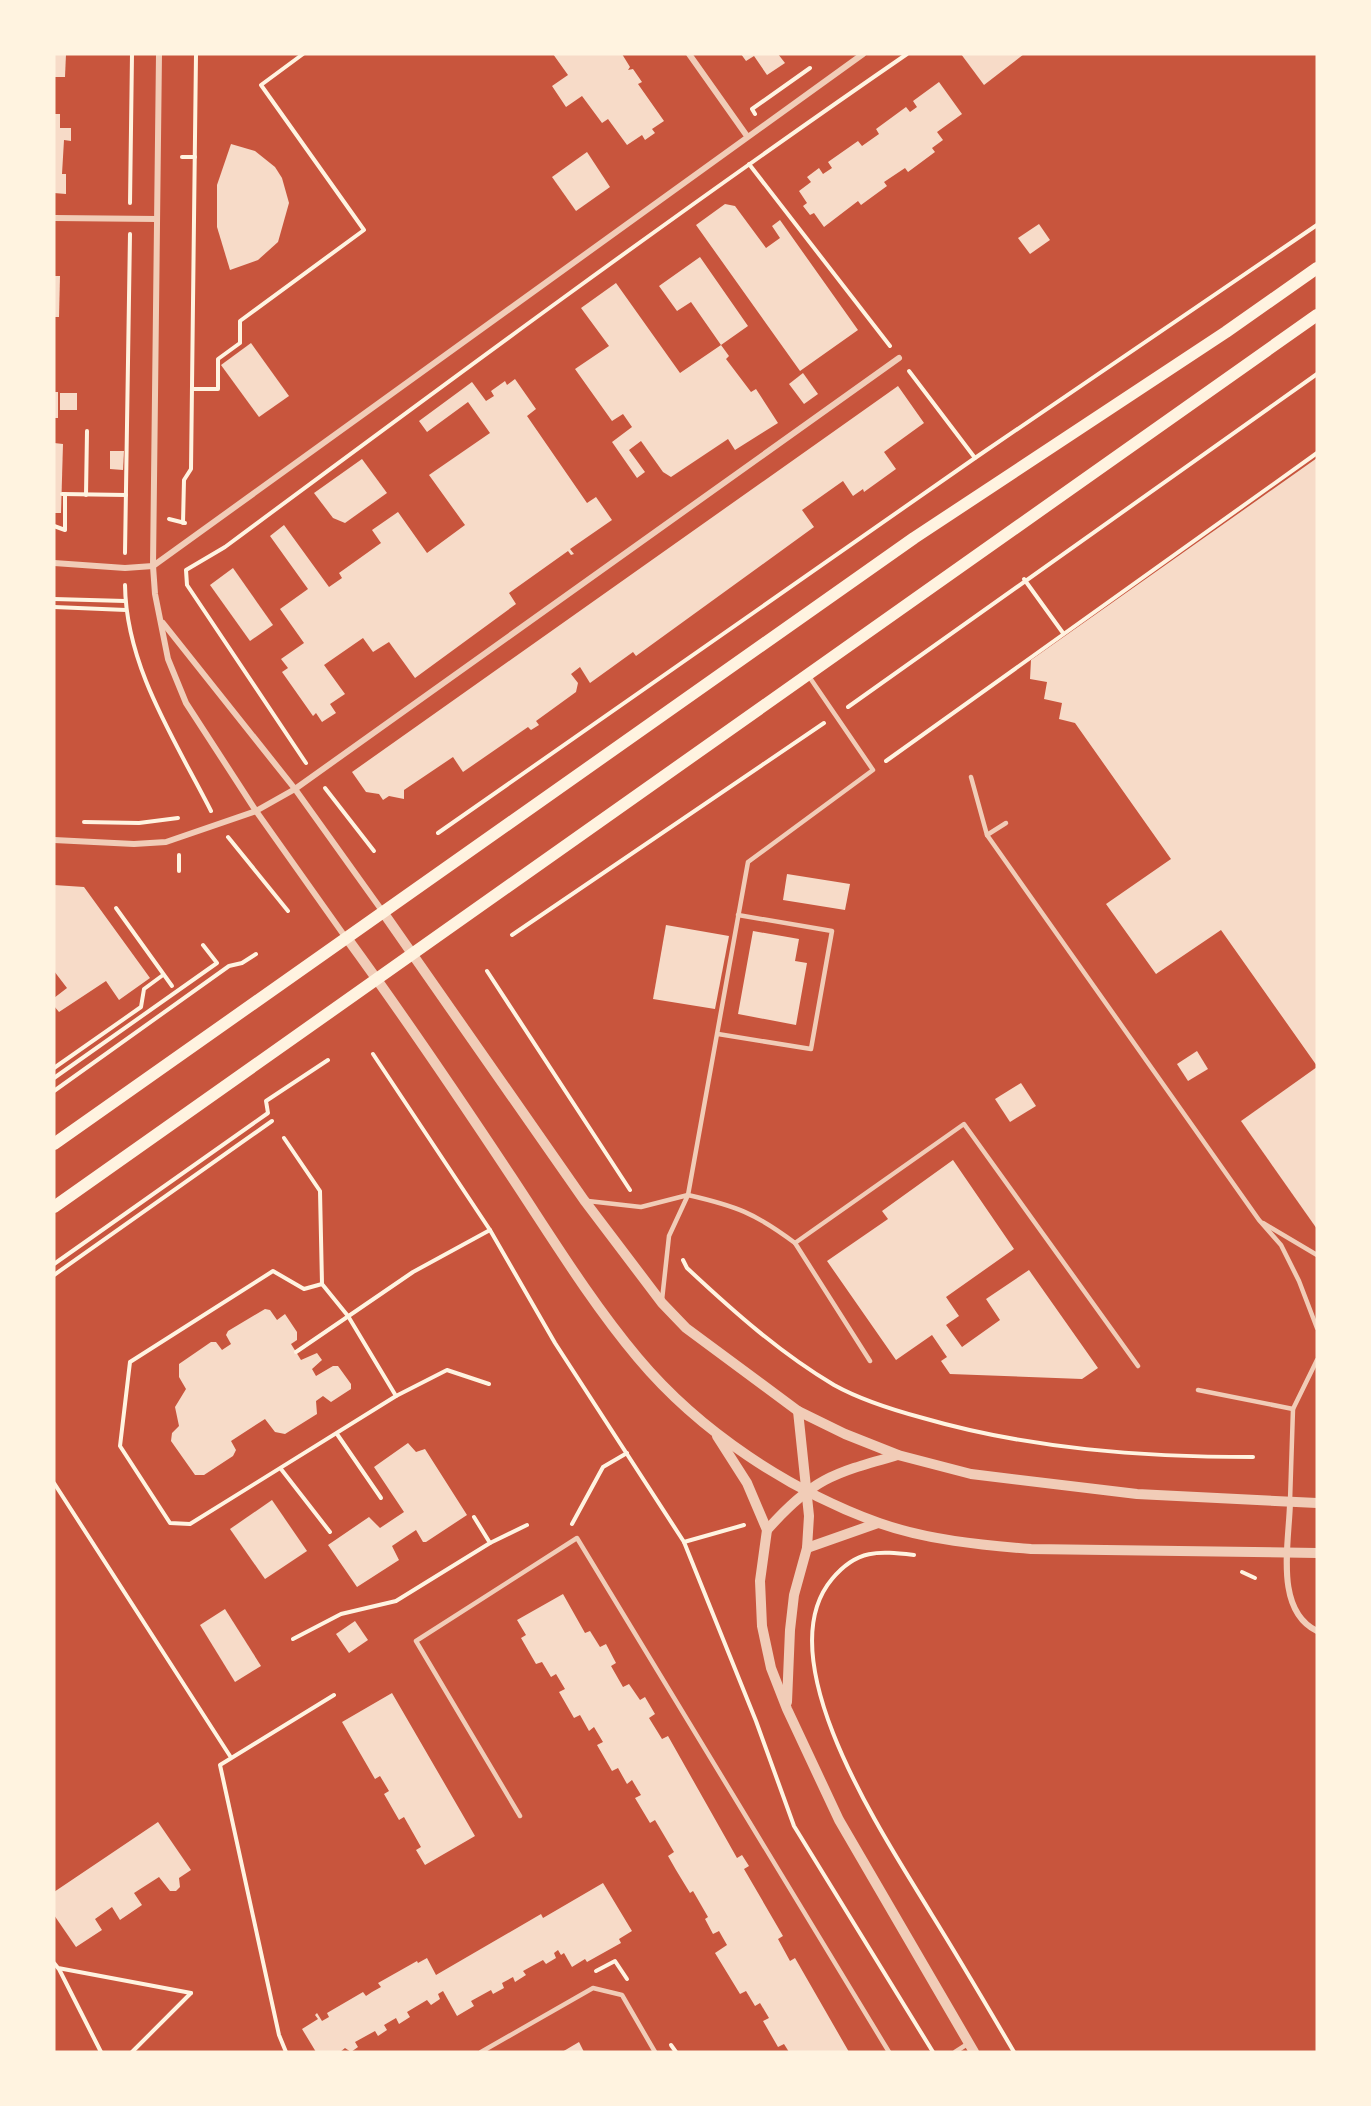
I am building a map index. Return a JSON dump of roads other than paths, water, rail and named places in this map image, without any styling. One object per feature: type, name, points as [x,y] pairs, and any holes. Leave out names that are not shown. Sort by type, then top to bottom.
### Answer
[{"type":"main road","points":[[54,1144],[904,545],[1226,332],[1317,268]]},
{"type":"main road","points":[[54,1207],[1317,315]]},
{"type":"street","points":[[159,54],[153,566],[155,594],[163,622],[168,659],[186,703],[256,811],[412,1026],[601,1311],[640,1360],[713,1431],[806,1490],[878,1522],[941,1538],[1031,1549],[1317,1553]]},
{"type":"street","points":[[689,54],[747,136]]},
{"type":"street","points":[[54,563],[114,568],[153,566],[863,54]]},
{"type":"street","points":[[54,218],[157,219]]},
{"type":"street","points":[[54,840],[134,844],[166,842],[256,811],[295,789],[899,358]]},
{"type":"street","points":[[163,622],[295,789],[584,1200],[662,1303],[686,1328],[798,1411],[845,1434],[898,1455],[961,1472],[1020,1482],[1137,1494],[1317,1503]]},
{"type":"street","points":[[787,1709],[793,1607],[807,1548],[806,1490],[798,1411]]},
{"type":"street","points":[[713,1431],[747,1483],[767,1530],[760,1581],[762,1626],[771,1668],[787,1709],[844,1829],[971,2048]]},
{"type":"street","points":[[767,1530],[806,1490],[847,1470],[898,1455]]},
{"type":"street","points":[[1290,1503],[1288,1581],[1294,1610],[1307,1626],[1317,1631]]},
{"type":"street","points":[[807,1548],[878,1522]]},
{"type":"lane","points":[[662,1303],[669,1236],[688,1195],[748,862],[873,770],[837,714],[808,675]]},
{"type":"lane","points":[[971,777],[987,836],[1258,1220],[1281,1245],[1299,1281],[1317,1328]]},
{"type":"lane","points":[[987,836],[1006,822]]},
{"type":"lane","points":[[718,1034],[811,1049],[824,979],[832,931],[738,915]]},
{"type":"lane","points":[[795,1244],[964,1124],[1138,1366]]},
{"type":"lane","points":[[584,1200],[641,1207],[688,1195],[733,1205],[766,1222],[795,1244],[870,1361]]},
{"type":"lane","points":[[1258,1220],[1317,1255]]},
{"type":"lane","points":[[1290,1503],[1293,1409],[1317,1360]]},
{"type":"lane","points":[[1198,1390],[1293,1409]]},
{"type":"lane","points":[[520,1816],[416,1641],[577,1538],[889,2052]]},
{"type":"lane","points":[[481,2052],[593,1988],[622,1995],[656,2052]]},
{"type":"lane","points":[[955,2052],[971,2048]]}]
